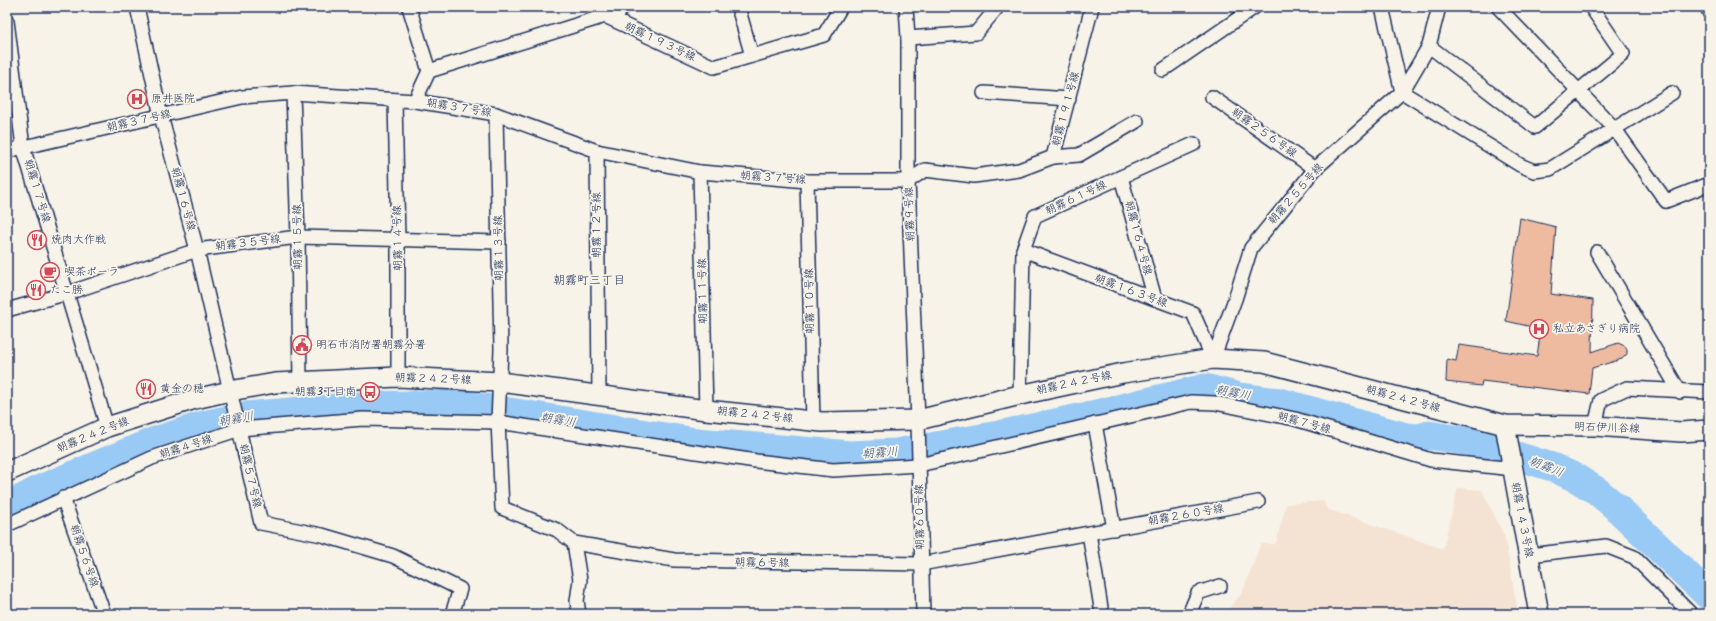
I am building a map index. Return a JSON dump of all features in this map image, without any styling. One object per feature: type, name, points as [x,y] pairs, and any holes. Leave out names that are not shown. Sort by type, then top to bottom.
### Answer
[{"type":"street","name":"朝霧１６号線","points":[[136,7],[161,116],[233,399]]},
{"type":"street","points":[[408,7],[429,71],[415,101]]},
{"type":"street","points":[[615,20],[622,7]]},
{"type":"street","points":[[738,7],[752,56]]},
{"type":"street","name":"朝霧１９３号線","points":[[429,71],[605,16],[714,67],[824,35],[841,7]]},
{"type":"street","name":"朝霧９号線","points":[[906,7],[908,38],[908,180],[918,429]]},
{"type":"street","name":"朝霧１９１号線","points":[[908,180],[925,170],[974,176],[1019,170],[1053,157],[1092,7]]},
{"type":"street","points":[[1163,70],[1255,7]]},
{"type":"street","points":[[1382,7],[1402,92],[1520,165],[1534,171],[1550,169],[1672,93]]},
{"type":"street","name":"朝霧２５５号線","points":[[1213,359],[1235,299],[1250,248],[1315,169],[1402,92],[1429,46],[1439,7]]},
{"type":"street","points":[[1498,7],[1614,128],[1666,201],[1709,184]]},
{"type":"street","points":[[1429,46],[1535,127],[1623,54],[1591,7]]},
{"type":"street","points":[[1707,7],[1709,12]]},
{"type":"street","points":[[908,38],[976,33],[996,9]]},
{"type":"street","name":"朝霧１７号線","points":[[7,21],[23,147],[107,427]]},
{"type":"street","name":"朝霧３７号線","points":[[7,151],[242,97],[293,92],[415,101],[496,114],[597,151],[700,172],[807,181],[908,180]]},
{"type":"street","name":"朝霧１５号線","points":[[293,92],[298,237],[300,381]]},
{"type":"street","points":[[984,93],[1069,99]]},
{"type":"street","name":"朝霧２５６号線","points":[[1212,97],[1315,169]]},
{"type":"street","name":"朝霧１４号線","points":[[395,100],[398,240],[398,377]]},
{"type":"street","name":"朝霧１３号線","points":[[496,114],[500,390],[498,420]]},
{"type":"street","points":[[1053,157],[1079,155],[1137,121]]},
{"type":"street","name":"朝霧６１号線","points":[[1020,395],[1023,250],[1035,216],[1194,144]]},
{"type":"street","name":"朝霧１２号線","points":[[597,151],[599,396]]},
{"type":"street","name":"朝霧１１号線","points":[[700,172],[706,410]]},
{"type":"street","name":"朝霧１６４号線","points":[[1121,177],[1155,299]]},
{"type":"street","name":"朝霧１０号線","points":[[807,181],[813,421]]},
{"type":"street","name":"朝霧３５号線","points":[[7,310],[68,293],[196,250],[298,237],[499,242]]},
{"type":"street","name":"朝霧１６３号線","points":[[1023,250],[1193,313],[1213,359]]},
{"type":"street","points":[[1598,252],[1680,392]]},
{"type":"street","name":"朝霧２４２号線","points":[[7,472],[107,427],[195,399],[233,399],[275,383],[398,377],[500,390],[599,396],[706,410],[813,421],[918,429],[1020,395],[1123,373],[1213,359],[1264,362],[1505,425]]},
{"type":"street","points":[[1595,426],[1601,400],[1627,388],[1680,392],[1709,392]]},
{"type":"street","name":"朝霧５７号線","points":[[233,399],[261,523],[322,535],[393,556],[460,589],[452,614]]},
{"type":"street","name":"朝霧７号線","points":[[919,461],[1191,402],[1215,402],[1296,419],[1431,460],[1512,466]]},
{"type":"street","name":"朝霧４号線","points":[[7,525],[152,458],[239,427],[363,418],[498,420],[756,461],[833,470],[919,461]]},
{"type":"street","name":"朝霧６号線","points":[[498,420],[502,508],[557,530],[574,543],[674,560],[921,564],[1114,529]]},
{"type":"street","points":[[1095,424],[1114,529]]},
{"type":"street","name":"明石伊川谷線","points":[[1505,425],[1595,426],[1681,432],[1709,430]]},
{"type":"street","name":"朝霧１４３号線","points":[[1505,425],[1539,614]]},
{"type":"street","name":"朝霧６０号線","points":[[918,429],[923,614]]},
{"type":"street","name":"朝霧５６号線","points":[[63,498],[104,614]]},
{"type":"street","name":"朝霧２６０号線","points":[[1114,529],[1258,502]]},
{"type":"street","points":[[1089,534],[1102,614]]},
{"type":"street","points":[[569,614],[578,608],[580,580],[574,543]]},
{"type":"street","points":[[1529,555],[1606,546],[1634,557],[1691,614]]},
{"type":"street","points":[[1189,614],[1198,593],[1220,586]]},
{"type":"shaded area","points":[[1458,488],[1482,490],[1505,538],[1518,614],[1224,614],[1242,593],[1261,544],[1276,544],[1286,504],[1323,501],[1327,509],[1443,549]]},
{"type":"building","points":[[1520,218],[1556,227],[1551,294],[1593,300],[1592,352],[1618,343],[1625,346],[1627,350],[1627,354],[1622,359],[1592,368],[1589,394],[1482,381],[1481,386],[1446,382],[1447,359],[1456,361],[1459,345],[1537,356],[1541,329],[1506,321]]},
{"type":"waterway","name":"朝霧川","points":[[7,507],[40,489],[152,442],[204,425],[245,416],[361,406],[460,404],[696,442],[850,455],[896,453],[999,435],[1079,418],[1205,388],[1239,397],[1279,402],[1406,437],[1420,438],[1428,435],[1472,442],[1552,467],[1576,478],[1597,491],[1616,507],[1709,596]]},
{"type":"place","name":"原井医院","points":[[137,99]]},
{"type":"place","name":"焼肉大作戦","points":[[37,240]]},
{"type":"place","name":"喫茶ポーラ","points":[[50,272]]},
{"type":"place","name":"たこ勝","points":[[36,290]]},
{"type":"place","name":"私立あさぎり病院","points":[[1539,329]]},
{"type":"place","name":"明石市消防署朝霧分署","points":[[302,345]]},
{"type":"place","name":"黄金の穂","points":[[146,389]]},
{"type":"place","name":"朝霧3丁目南","points":[[370,392]]},
{"type":"district","name":"朝霧町三丁目","points":[[589,280]]}]
